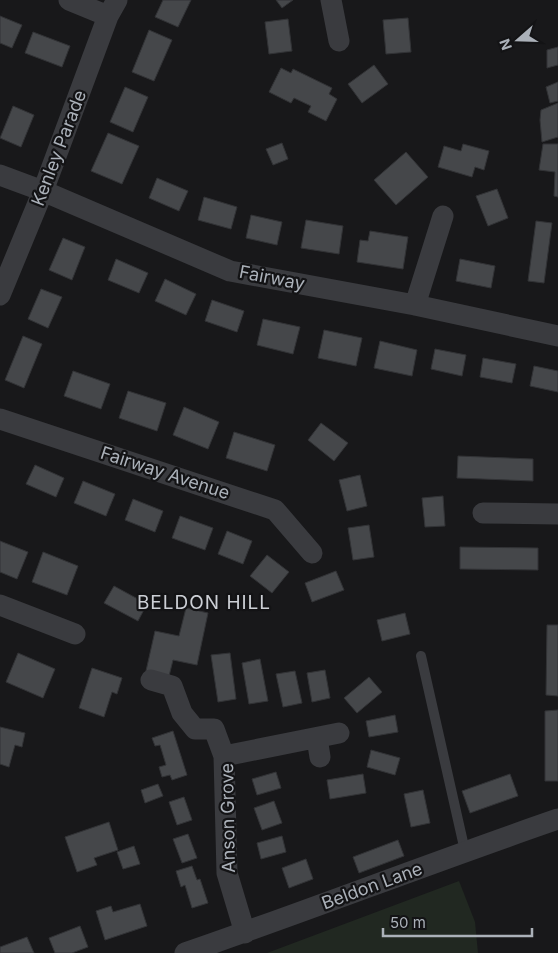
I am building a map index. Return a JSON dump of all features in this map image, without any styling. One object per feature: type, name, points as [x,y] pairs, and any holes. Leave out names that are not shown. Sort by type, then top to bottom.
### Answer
[{"type":"street","points":[[69,0],[113,8]]},
{"type":"street","points":[[331,0],[339,41]]},
{"type":"street","name":"Kenley Parade","points":[[0,295],[43,191],[113,8]]},
{"type":"street","name":"Fairway","points":[[0,176],[43,191],[230,271],[415,305],[558,336]]},
{"type":"street","points":[[415,305],[444,216]]},
{"type":"street","name":"Fairway Avenue","points":[[0,419],[276,510],[312,553]]},
{"type":"street","points":[[483,513],[558,514]]},
{"type":"street","points":[[0,605],[75,634]]},
{"type":"street","points":[[151,680],[172,686],[182,713],[195,729],[214,729],[224,756]]},
{"type":"street","name":"Anson Grove","points":[[245,933],[227,873],[224,756],[319,747],[339,733]]},
{"type":"street","name":"Beldon Lane","points":[[186,953],[558,819]]},
{"type":"lane","points":[[421,656],[465,851]]},
{"type":"shaded area","points":[[459,881],[475,922],[478,953],[267,953]]},
{"type":"building","points":[[163,0],[191,0],[178,27],[155,17]]},
{"type":"building","points":[[276,0],[293,0],[282,8]]},
{"type":"building","points":[[0,16],[22,25],[12,48],[0,43]]},
{"type":"building","points":[[408,18],[411,52],[386,54],[383,20]]},
{"type":"building","points":[[288,19],[292,51],[269,54],[265,22]]},
{"type":"building","points":[[149,30],[172,40],[154,81],[132,72]]},
{"type":"building","points":[[33,32],[70,46],[62,67],[25,53]]},
{"type":"building","points":[[558,47],[558,65],[547,68],[547,50]]},
{"type":"building","points":[[374,65],[388,84],[362,103],[348,84]]},
{"type":"building","points":[[281,68],[291,73],[293,69],[332,88],[329,94],[337,99],[326,121],[308,112],[311,106],[294,98],[291,103],[269,92]]},
{"type":"building","points":[[558,82],[558,101],[550,103],[546,87]]},
{"type":"building","points":[[125,87],[148,97],[133,132],[110,122]]},
{"type":"building","points":[[558,103],[558,137],[542,142],[541,110]]},
{"type":"building","points":[[13,106],[34,115],[21,147],[0,138]]},
{"type":"building","points":[[108,133],[139,146],[122,184],[91,171]]},
{"type":"building","points":[[282,143],[288,159],[273,165],[266,149]]},
{"type":"building","points":[[463,144],[489,151],[484,170],[475,167],[472,177],[438,167],[444,146],[461,151]]},
{"type":"building","points":[[543,144],[558,144],[558,197],[554,196],[555,172],[539,170]]},
{"type":"building","points":[[406,152],[428,177],[396,205],[374,180]]},
{"type":"building","points":[[157,178],[188,191],[179,211],[149,198]]},
{"type":"building","points":[[497,189],[508,218],[488,226],[476,196]]},
{"type":"building","points":[[204,197],[237,207],[231,229],[198,220]]},
{"type":"building","points":[[251,215],[282,222],[277,245],[246,238]]},
{"type":"building","points":[[306,220],[343,226],[339,254],[301,248]]},
{"type":"building","points":[[536,221],[552,223],[544,283],[528,281]]},
{"type":"building","points":[[370,231],[408,237],[403,269],[357,262],[360,240],[368,241]]},
{"type":"building","points":[[63,238],[85,247],[72,280],[49,270]]},
{"type":"building","points":[[116,259],[148,273],[139,293],[108,280]]},
{"type":"building","points":[[460,259],[495,266],[491,288],[456,281]]},
{"type":"building","points":[[165,279],[196,294],[186,315],[155,301]]},
{"type":"building","points":[[41,289],[62,297],[48,328],[28,319]]},
{"type":"building","points":[[212,300],[244,311],[237,332],[205,321]]},
{"type":"building","points":[[263,319],[300,327],[293,354],[257,345]]},
{"type":"building","points":[[324,330],[362,338],[356,366],[318,358]]},
{"type":"building","points":[[23,336],[42,344],[24,388],[5,380]]},
{"type":"building","points":[[380,341],[417,350],[412,376],[374,368]]},
{"type":"building","points":[[435,349],[466,355],[462,376],[431,369]]},
{"type":"building","points":[[483,358],[516,364],[512,383],[480,377]]},
{"type":"building","points":[[534,366],[558,371],[558,392],[530,386]]},
{"type":"building","points":[[73,371],[110,384],[101,409],[64,396]]},
{"type":"building","points":[[128,391],[166,403],[157,431],[119,418]]},
{"type":"building","points":[[184,407],[219,422],[208,449],[173,435]]},
{"type":"building","points":[[321,423],[348,443],[334,461],[308,440]]},
{"type":"building","points":[[234,432],[275,445],[267,471],[226,458]]},
{"type":"building","points":[[458,456],[533,459],[533,481],[457,478]]},
{"type":"building","points":[[35,465],[64,478],[56,497],[26,484]]},
{"type":"building","points":[[360,475],[367,506],[347,511],[339,480]]},
{"type":"building","points":[[83,481],[115,494],[106,516],[74,503]]},
{"type":"building","points":[[443,496],[445,526],[425,527],[422,498]]},
{"type":"building","points":[[133,499],[163,511],[155,532],[125,520]]},
{"type":"building","points":[[180,516],[213,528],[205,550],[172,538]]},
{"type":"building","points":[[369,525],[374,557],[353,560],[348,528]]},
{"type":"building","points":[[227,531],[252,541],[243,564],[218,554]]},
{"type":"building","points":[[0,541],[28,552],[17,579],[0,572]]},
{"type":"building","points":[[460,547],[538,548],[538,570],[460,569]]},
{"type":"building","points":[[43,552],[78,566],[67,595],[32,582]]},
{"type":"building","points":[[267,555],[289,572],[272,593],[250,576]]},
{"type":"building","points":[[336,571],[344,590],[312,602],[305,583]]},
{"type":"building","points":[[114,586],[147,604],[138,621],[104,603]]},
{"type":"building","points":[[186,608],[208,613],[197,665],[173,660],[169,676],[146,671],[155,631],[179,636]]},
{"type":"building","points":[[405,613],[410,634],[382,641],[377,620]]},
{"type":"building","points":[[547,625],[558,625],[558,696],[546,695]]},
{"type":"building","points":[[18,653],[55,669],[43,698],[6,682]]},
{"type":"building","points":[[230,653],[236,699],[218,702],[211,655]]},
{"type":"building","points":[[260,659],[268,701],[249,704],[242,663]]},
{"type":"building","points":[[92,668],[122,678],[117,694],[112,692],[104,717],[79,708]]},
{"type":"building","points":[[325,670],[330,698],[312,702],[307,673]]},
{"type":"building","points":[[295,671],[302,703],[283,707],[276,674]]},
{"type":"building","points":[[369,677],[382,692],[357,713],[344,698]]},
{"type":"building","points":[[558,710],[558,781],[545,781],[545,711]]},
{"type":"building","points":[[395,715],[398,732],[369,737],[366,721]]},
{"type":"building","points":[[0,727],[25,733],[22,747],[15,745],[9,767],[0,764]]},
{"type":"building","points":[[173,731],[187,775],[172,780],[170,775],[162,777],[159,767],[166,765],[160,745],[155,746],[152,738]]},
{"type":"building","points":[[371,750],[400,758],[395,775],[367,767]]},
{"type":"building","points":[[276,772],[281,788],[257,795],[252,779]]},
{"type":"building","points":[[363,774],[366,793],[330,799],[327,780]]},
{"type":"building","points":[[510,774],[518,796],[470,813],[462,791]]},
{"type":"building","points":[[158,784],[163,796],[145,803],[141,790]]},
{"type":"building","points":[[423,790],[430,823],[411,827],[404,794]]},
{"type":"building","points":[[184,797],[192,820],[177,825],[169,802]]},
{"type":"building","points":[[274,801],[282,823],[262,830],[254,808]]},
{"type":"building","points":[[109,822],[118,850],[94,858],[97,865],[77,872],[65,837]]},
{"type":"building","points":[[188,834],[197,858],[182,863],[173,839]]},
{"type":"building","points":[[282,836],[286,852],[261,859],[257,843]]},
{"type":"building","points":[[398,840],[404,856],[359,873],[353,857]]},
{"type":"building","points":[[134,846],[140,864],[123,869],[117,852]]},
{"type":"building","points":[[306,859],[313,879],[289,888],[282,868]]},
{"type":"building","points":[[192,866],[197,880],[200,879],[208,903],[192,908],[185,885],[181,887],[176,871]]},
{"type":"building","points":[[140,904],[147,926],[105,940],[96,911],[111,906],[113,912]]},
{"type":"building","points":[[80,926],[88,947],[72,953],[55,953],[49,938]]},
{"type":"building","points":[[27,937],[34,953],[0,953],[0,947]]},
{"type":"district","name":"BELDON HILL","points":[[204,602]]}]
